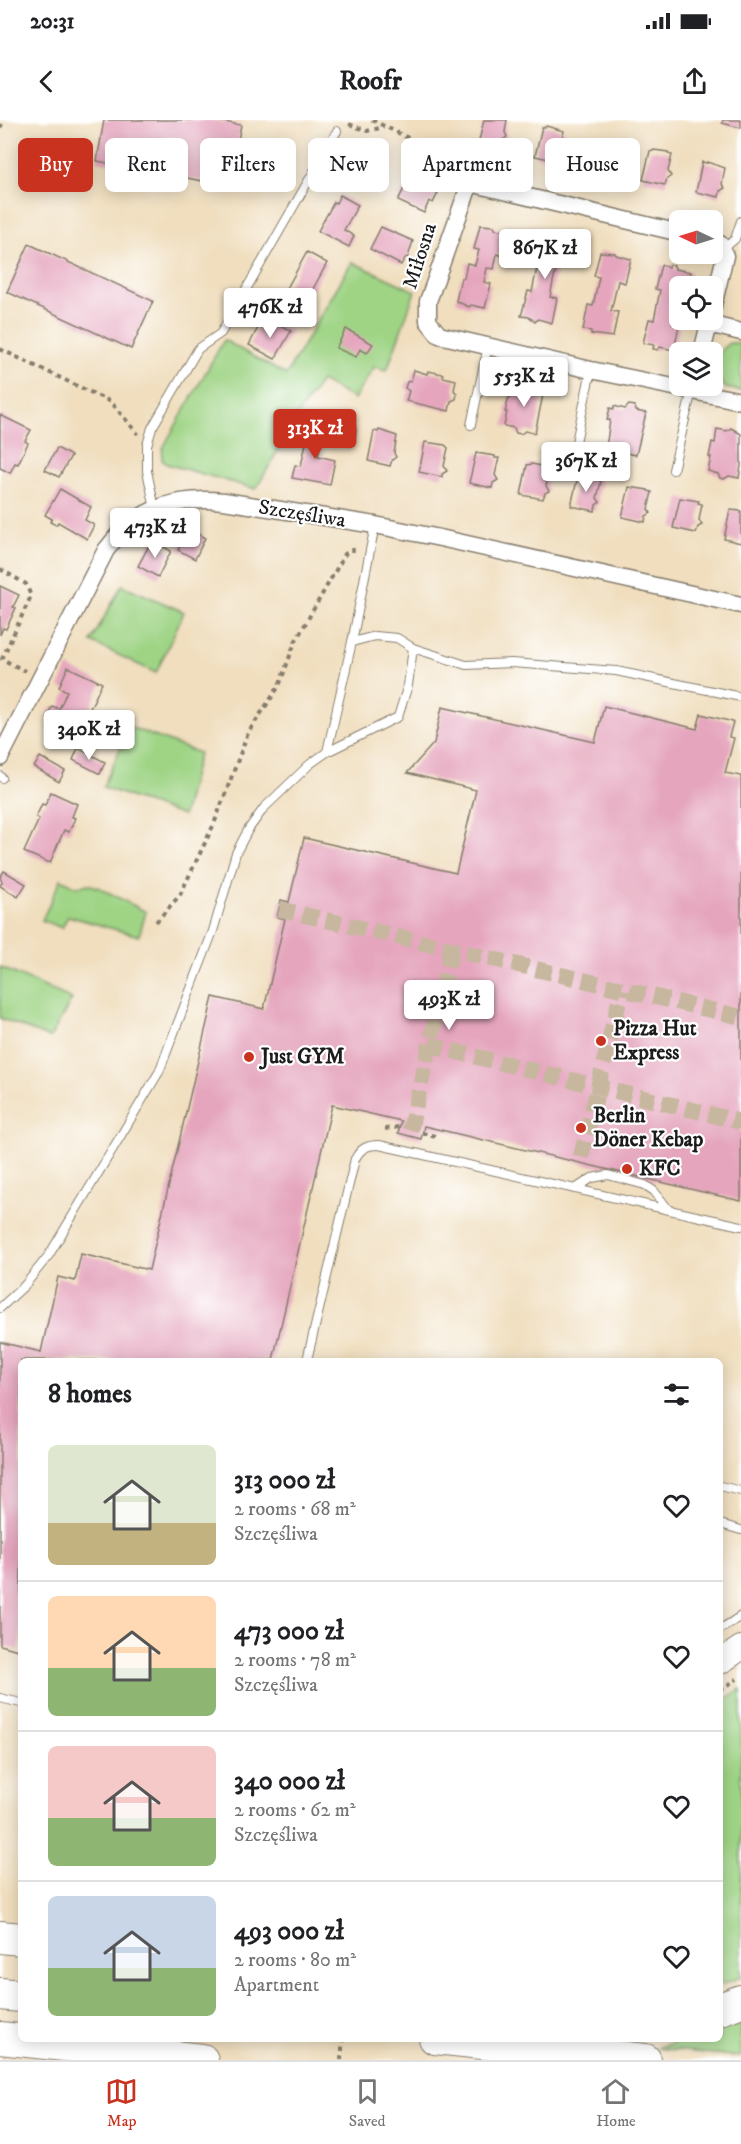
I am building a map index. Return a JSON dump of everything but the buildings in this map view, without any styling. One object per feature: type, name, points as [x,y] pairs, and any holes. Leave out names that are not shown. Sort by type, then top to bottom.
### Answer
[{"type":"highway","points":[[0,1936],[18,1939]]},
{"type":"highway","points":[[0,1994],[18,1996]]},
{"type":"highway","points":[[723,2008],[741,2001]]},
{"type":"highway","points":[[0,2038],[18,2040]]},
{"type":"highway","points":[[37,2042],[202,2060]]},
{"type":"highway","points":[[473,2042],[645,2060]]},
{"type":"highway","points":[[558,2051],[600,2042]]},
{"type":"street","name":"Miłosna","points":[[669,230],[470,183],[428,301],[428,321],[439,335],[591,370],[669,384]]},
{"type":"street","points":[[721,276],[723,260]]},
{"type":"street","points":[[723,324],[741,332]]},
{"type":"street","name":"Miłosna","points":[[723,396],[741,401]]},
{"type":"street","name":"Szczęśliwa","points":[[0,758],[106,550],[123,529],[155,509],[186,500],[204,499],[375,525],[741,605]]},
{"type":"street","points":[[723,1660],[741,1648]]},
{"type":"lane","points":[[155,509],[147,471],[147,445],[152,428],[198,349],[221,333],[336,131]]},
{"type":"lane","points":[[723,243],[735,239],[741,221]]},
{"type":"lane","points":[[471,425],[488,346]]},
{"type":"lane","points":[[575,447],[591,370]]},
{"type":"lane","points":[[673,470],[691,396]]},
{"type":"lane","points":[[327,752],[375,525]]},
{"type":"lane","points":[[352,642],[375,636],[397,638],[413,648],[466,665],[512,663],[616,670],[741,697]]},
{"type":"lane","points":[[0,1308],[25,1285],[49,1255],[159,1072],[213,932],[237,853],[248,830],[264,808],[310,764],[327,752],[398,717],[408,686],[413,648]]},
{"type":"lane","points":[[307,1358],[355,1159],[360,1150],[369,1145],[379,1145],[741,1226]]},
{"type":"lane","points":[[575,1189],[592,1178],[608,1175],[645,1185],[654,1191],[668,1209]]},
{"type":"lane","points":[[723,1487],[741,1491]]},
{"type":"lane","points":[[723,1525],[740,1530]]},
{"type":"lane","points":[[723,1627],[741,1616]]},
{"type":"lane","points":[[0,1698],[18,1702]]},
{"type":"path","points":[[0,128],[4,120]]},
{"type":"path","points":[[372,120],[409,138]]},
{"type":"path","points":[[336,131],[344,123],[367,131],[385,126]]},
{"type":"path","points":[[0,349],[111,402],[147,445]]},
{"type":"path","points":[[156,922],[180,896],[214,824],[249,733],[279,686],[295,642],[345,554],[354,548],[369,553]]},
{"type":"path","points":[[0,569],[26,584],[31,596],[2,659],[31,674]]},
{"type":"path","points":[[385,1129],[399,1127]]},
{"type":"path","points":[[422,1132],[435,1136]]},
{"type":"path","points":[[723,1688],[741,1676]]},
{"type":"path","points":[[341,2060],[343,2042]]},
{"type":"green space","points":[[352,262],[415,291],[387,370],[374,367],[354,399],[321,381],[302,408],[256,489],[167,464],[162,460],[163,448],[224,340],[286,375]]},
{"type":"green space","points":[[729,343],[741,343],[741,391],[726,388],[723,385],[723,349]]},
{"type":"green space","points":[[122,585],[184,612],[156,673],[91,642]]},
{"type":"green space","points":[[130,727],[199,753],[183,816],[103,787]]},
{"type":"green space","points":[[61,879],[77,887],[88,884],[100,888],[146,912],[139,936],[68,916],[62,928],[42,920]]},
{"type":"green space","points":[[0,967],[72,999],[50,1038],[0,1018]]},
{"type":"green space","points":[[741,1689],[741,1977],[723,1984],[723,1701]]},
{"type":"green space","points":[[741,2021],[741,2057],[657,2048],[676,2042],[723,2042],[723,2027]]},
{"type":"tunnel","points":[[279,909],[741,1017]]},
{"type":"tunnel","points":[[410,1130],[452,949]]},
{"type":"tunnel","points":[[581,1157],[622,989]]},
{"type":"tunnel","points":[[429,1045],[741,1122]]},
{"type":"place","name":"Pizza Hut Express","points":[[601,1041]]},
{"type":"place","name":"Just GYM","points":[[249,1057]]},
{"type":"place","name":"Berlin Döner Kebap","points":[[581,1128]]},
{"type":"place","name":"KFC","points":[[627,1169]]}]
